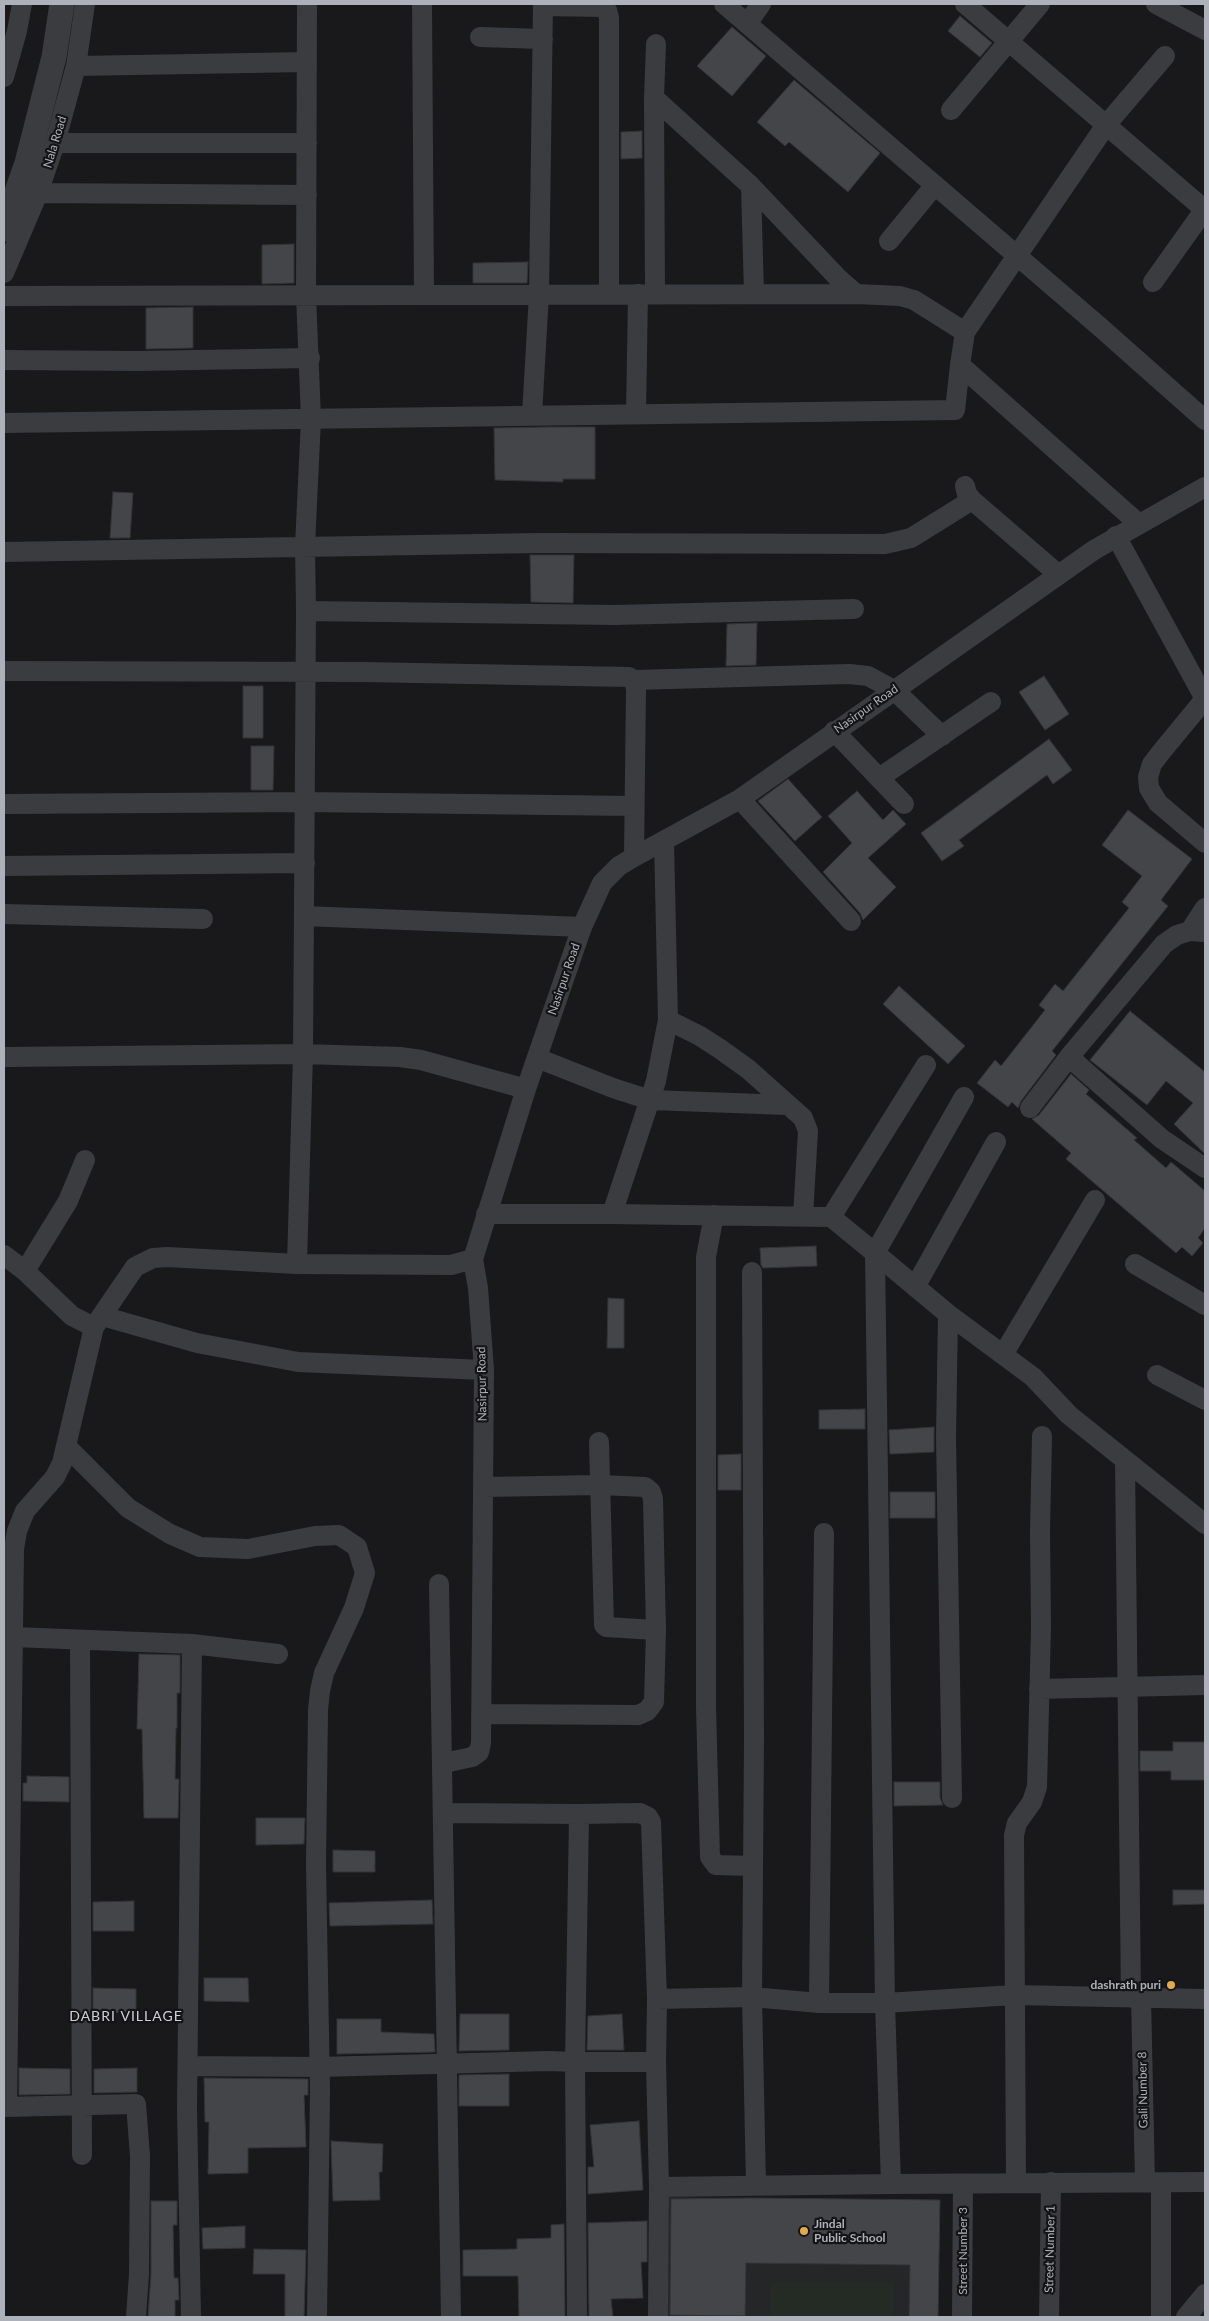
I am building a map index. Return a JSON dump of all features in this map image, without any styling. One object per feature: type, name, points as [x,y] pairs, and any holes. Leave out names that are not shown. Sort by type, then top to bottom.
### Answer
[{"type":"street","points":[[4,78],[17,32],[22,4]]},
{"type":"street","points":[[4,228],[27,163],[54,57],[62,4]]},
{"type":"street","name":"Nala Road","points":[[4,273],[38,193],[55,143],[76,66],[85,4]]},
{"type":"street","points":[[297,1264],[303,1054],[305,546],[311,419],[306,295],[307,4]]},
{"type":"street","points":[[422,4],[424,294]]},
{"type":"street","points":[[724,4],[1017,255],[1205,420]]},
{"type":"street","points":[[747,24],[761,4]]},
{"type":"street","points":[[965,4],[1205,209],[1152,282]]},
{"type":"street","points":[[951,110],[1040,4]]},
{"type":"street","points":[[1156,4],[1205,30]]},
{"type":"street","points":[[532,415],[539,294],[543,5],[603,7],[607,10],[609,18],[609,294]]},
{"type":"street","points":[[480,37],[543,39]]},
{"type":"street","points":[[636,414],[646,294],[656,44]]},
{"type":"street","points":[[4,423],[955,410],[965,332],[1106,125],[1165,56]]},
{"type":"street","points":[[76,66],[308,62]]},
{"type":"street","points":[[654,98],[751,186],[856,294]]},
{"type":"street","points":[[55,143],[307,143]]},
{"type":"street","points":[[889,241],[935,185]]},
{"type":"street","points":[[751,186],[754,294]]},
{"type":"street","points":[[38,193],[307,195]]},
{"type":"street","points":[[4,296],[856,294],[900,296],[914,300],[965,332]]},
{"type":"street","points":[[4,360],[138,361],[310,358]]},
{"type":"street","points":[[960,365],[1138,524]]},
{"type":"street","name":"Nasirpur Road","points":[[444,1763],[472,1757],[479,1752],[481,1714],[484,1370],[478,1288],[473,1259],[526,1089],[582,927],[602,883],[620,866],[634,857],[740,799],[1116,536],[1205,487]]},
{"type":"street","points":[[4,552],[305,546],[885,544],[911,538],[968,493],[1059,575]]},
{"type":"street","points":[[1116,536],[1205,701],[1152,764],[1148,777],[1149,788],[1158,803],[1205,843]]},
{"type":"street","points":[[306,611],[615,615],[854,609]]},
{"type":"street","points":[[4,671],[306,671],[623,676],[634,680],[849,674],[868,676],[894,690],[942,736]]},
{"type":"street","points":[[634,680],[636,689],[634,857]]},
{"type":"street","points":[[879,778],[991,702]]},
{"type":"street","points":[[834,732],[904,804]]},
{"type":"street","points":[[740,799],[851,921]]},
{"type":"street","points":[[4,804],[305,802],[634,806]]},
{"type":"street","points":[[612,1214],[656,1081],[668,1020],[664,841]]},
{"type":"street","points":[[4,866],[305,864]]},
{"type":"street","points":[[1030,1108],[1068,1058],[1164,944],[1178,935],[1197,932],[1205,908]]},
{"type":"street","points":[[4,914],[203,919]]},
{"type":"street","points":[[304,916],[582,927]]},
{"type":"street","points":[[668,1020],[700,1036],[720,1049],[748,1070],[804,1118],[808,1131],[803,1216]]},
{"type":"street","points":[[4,1057],[303,1054],[400,1057],[421,1060],[526,1089]]},
{"type":"street","points":[[537,1058],[613,1088],[650,1100],[788,1105]]},
{"type":"street","points":[[1068,1058],[1162,1139],[1205,1168]]},
{"type":"street","points":[[831,1217],[926,1065]]},
{"type":"street","points":[[891,2184],[885,2003],[875,1253],[964,1097]]},
{"type":"street","points":[[915,1287],[996,1142]]},
{"type":"street","points":[[25,1271],[68,1201],[85,1160]]},
{"type":"street","points":[[1004,1354],[1095,1200]]},
{"type":"street","points":[[486,1214],[831,1217],[948,1314],[1033,1376],[1070,1415],[1205,1524]]},
{"type":"street","points":[[714,1215],[706,1257],[706,1707],[710,1858],[716,1865],[753,1866]]},
{"type":"street","points":[[4,1254],[25,1271],[72,1316],[197,1343],[298,1362],[484,1370]]},
{"type":"street","points":[[136,2317],[139,2274],[140,2136],[136,2104],[82,2107],[5,2107],[9,1723],[14,1637],[14,1550],[17,1531],[25,1511],[55,1477],[62,1464],[98,1322],[135,1267],[154,1258],[167,1257],[297,1264],[451,1265],[473,1259]]},
{"type":"street","points":[[1135,1264],[1205,1304]]},
{"type":"street","points":[[752,1272],[752,1997],[756,2185]]},
{"type":"street","points":[[948,1314],[946,1437],[952,1798]]},
{"type":"street","points":[[1158,1375],[1205,1400]]},
{"type":"street","points":[[1016,2183],[1014,1835],[1017,1823],[1032,1802],[1037,1787],[1042,1436]]},
{"type":"street","points":[[599,1442],[604,1625],[606,1628],[656,1630]]},
{"type":"street","points":[[66,1446],[128,1508],[170,1534],[200,1546],[248,1549],[315,1536],[339,1535],[357,1547],[365,1573],[354,1608],[324,1673],[320,1691],[316,1864],[319,2067],[317,2317]]},
{"type":"street","name":"Gali Number 8","points":[[1125,1461],[1128,1686],[1136,1997],[1153,2183],[1161,2317]]},
{"type":"street","points":[[481,1714],[638,1715],[647,1711],[654,1702],[656,1630],[653,1499],[651,1492],[645,1487],[600,1485],[483,1487]]},
{"type":"street","points":[[819,2003],[824,1533]]},
{"type":"street","points":[[440,1584],[451,2317]]},
{"type":"street","points":[[14,1637],[192,1644],[278,1654]]},
{"type":"street","points":[[80,1640],[82,2155]]},
{"type":"street","points":[[191,2317],[187,2108],[189,2066],[192,1644]]},
{"type":"street","points":[[1039,1689],[1205,1685]]},
{"type":"street","points":[[443,1813],[640,1813],[648,1817],[651,1822],[657,1998],[658,2317]]},
{"type":"street","points":[[577,2317],[575,2062],[579,1814]]},
{"type":"street","points":[[657,1998],[752,1997],[819,2003],[885,2003],[1014,1994],[1205,1999]]},
{"type":"street","points":[[189,2066],[319,2067],[446,2063],[656,2062]]},
{"type":"street","name":"Street Number 1","points":[[1049,2317],[1051,2182]]},
{"type":"street","points":[[659,2187],[1205,2182]]},
{"type":"street","name":"Street Number 3","points":[[962,2317],[963,2184]]},
{"type":"street","points":[[1186,2317],[1205,2294]]},
{"type":"shaded area","name":"Jindal Public School","points":[[668,2197],[940,2200],[938,2317],[668,2317]]},
{"type":"shaded area","points":[[771,2283],[894,2283],[893,2317],[770,2317]]},
{"type":"building","points":[[960,16],[992,43],[980,57],[948,31]]},
{"type":"building","points":[[732,27],[766,56],[732,96],[697,66]]},
{"type":"building","points":[[794,80],[880,153],[848,192],[789,142],[785,146],[757,122]]},
{"type":"building","points":[[642,131],[642,158],[621,159],[621,132]]},
{"type":"building","points":[[294,244],[294,283],[262,284],[262,245]]},
{"type":"building","points":[[528,262],[527,283],[473,283],[473,263]]},
{"type":"building","points":[[193,307],[193,348],[146,349],[146,308]]},
{"type":"building","points":[[595,427],[595,479],[563,479],[563,482],[495,480],[494,428]]},
{"type":"building","points":[[113,492],[133,493],[130,538],[110,538]]},
{"type":"building","points":[[530,555],[574,555],[573,603],[531,602]]},
{"type":"building","points":[[757,623],[756,665],[726,666],[727,624]]},
{"type":"building","points":[[1044,676],[1069,714],[1045,730],[1019,692]]},
{"type":"building","points":[[243,686],[263,686],[263,738],[243,738]]},
{"type":"building","points":[[1049,739],[1072,770],[1053,784],[1047,775],[959,840],[964,846],[942,861],[921,833]]},
{"type":"building","points":[[251,746],[274,746],[273,790],[251,790]]},
{"type":"building","points":[[788,779],[822,817],[795,841],[758,801]]},
{"type":"building","points":[[857,791],[883,820],[893,810],[906,824],[868,858],[896,887],[863,920],[860,913],[823,872],[852,843],[828,816]]},
{"type":"building","points":[[1128,810],[1192,859],[1161,900],[1168,906],[1052,1051],[1056,1055],[1021,1101],[1018,1108],[1012,1102],[1008,1107],[977,1083],[995,1060],[1001,1066],[1045,1010],[1039,1005],[1055,984],[1063,991],[1129,908],[1122,902],[1142,876],[1102,845]]},
{"type":"building","points":[[899,986],[965,1046],[948,1064],[883,1004]]},
{"type":"building","points":[[1130,1011],[1205,1072],[1205,1154],[1174,1124],[1193,1103],[1166,1081],[1147,1105],[1090,1060]]},
{"type":"building","points":[[1071,1074],[1089,1090],[1086,1094],[1137,1138],[1134,1140],[1166,1168],[1171,1162],[1205,1191],[1205,1228],[1198,1238],[1203,1243],[1192,1256],[1182,1247],[1176,1253],[1066,1159],[1071,1153],[1032,1119],[1039,1115]]},
{"type":"building","points":[[816,1246],[817,1266],[763,1268],[761,1265],[760,1248]]},
{"type":"building","points":[[608,1298],[624,1299],[624,1348],[607,1348]]},
{"type":"building","points":[[865,1409],[865,1429],[819,1429],[819,1410]]},
{"type":"building","points":[[934,1427],[934,1452],[890,1454],[889,1430]]},
{"type":"building","points":[[741,1454],[741,1490],[718,1490],[718,1455]]},
{"type":"building","points":[[890,1492],[935,1492],[935,1518],[890,1518]]},
{"type":"building","points":[[139,1654],[180,1655],[180,1693],[177,1693],[175,1779],[179,1779],[178,1818],[144,1818],[142,1729],[137,1729]]},
{"type":"building","points":[[1173,1742],[1205,1742],[1205,1780],[1171,1780],[1171,1771],[1140,1771],[1140,1751],[1173,1751]]},
{"type":"building","points":[[27,1776],[69,1777],[69,1802],[23,1801],[23,1783],[27,1783]]},
{"type":"building","points":[[894,1782],[940,1782],[940,1798],[943,1805],[894,1806]]},
{"type":"building","points":[[256,1818],[305,1818],[304,1844],[256,1845]]},
{"type":"building","points":[[333,1850],[375,1851],[375,1872],[333,1872]]},
{"type":"building","points":[[1173,1890],[1205,1890],[1205,1904],[1173,1905]]},
{"type":"building","points":[[432,1900],[433,1924],[330,1926],[329,1903]]},
{"type":"building","points":[[134,1901],[134,1931],[93,1931],[93,1902]]},
{"type":"building","points":[[204,1978],[248,1978],[249,2002],[204,2001]]},
{"type":"building","points":[[93,1988],[136,1989],[136,2013],[93,2012]]},
{"type":"building","points":[[460,2014],[509,2014],[509,2050],[459,2051]]},
{"type":"building","points":[[622,2014],[624,2050],[587,2050],[588,2016]]},
{"type":"building","points":[[337,2019],[381,2019],[381,2032],[434,2034],[435,2052],[337,2054]]},
{"type":"building","points":[[19,2068],[70,2069],[70,2094],[19,2095]]},
{"type":"building","points":[[137,2068],[137,2092],[94,2093],[94,2069]]},
{"type":"building","points":[[509,2074],[509,2106],[459,2106],[459,2075]]},
{"type":"building","points":[[204,2078],[308,2079],[308,2095],[304,2095],[306,2147],[248,2148],[248,2173],[208,2174],[209,2122],[205,2122]]},
{"type":"building","points":[[639,2121],[643,2190],[588,2194],[588,2167],[594,2167],[590,2125]]},
{"type":"building","points":[[331,2141],[383,2144],[382,2172],[379,2172],[380,2200],[333,2201]]},
{"type":"building","name":"Jindal Public School","points":[[671,2199],[940,2200],[938,2317],[909,2317],[910,2265],[746,2263],[745,2316],[670,2315]]},
{"type":"building","points":[[151,2201],[177,2201],[177,2225],[173,2225],[174,2278],[178,2278],[179,2300],[175,2300],[175,2317],[148,2317],[151,2274]]},
{"type":"building","points":[[647,2221],[647,2262],[641,2262],[643,2298],[611,2299],[613,2317],[589,2317],[588,2223]]},
{"type":"building","points":[[564,2224],[565,2317],[519,2317],[518,2276],[463,2276],[463,2250],[517,2249],[517,2239],[551,2238],[551,2225]]},
{"type":"building","points":[[245,2226],[245,2248],[203,2249],[202,2228]]},
{"type":"building","points":[[254,2249],[306,2250],[304,2317],[285,2317],[285,2274],[253,2274]]},
{"type":"place","name":"dashrath puri","points":[[1171,1985]]},
{"type":"place","name":"Jindal Public School","points":[[804,2231]]},
{"type":"district","name":"DABRI VILLAGE","points":[[126,2016]]}]
